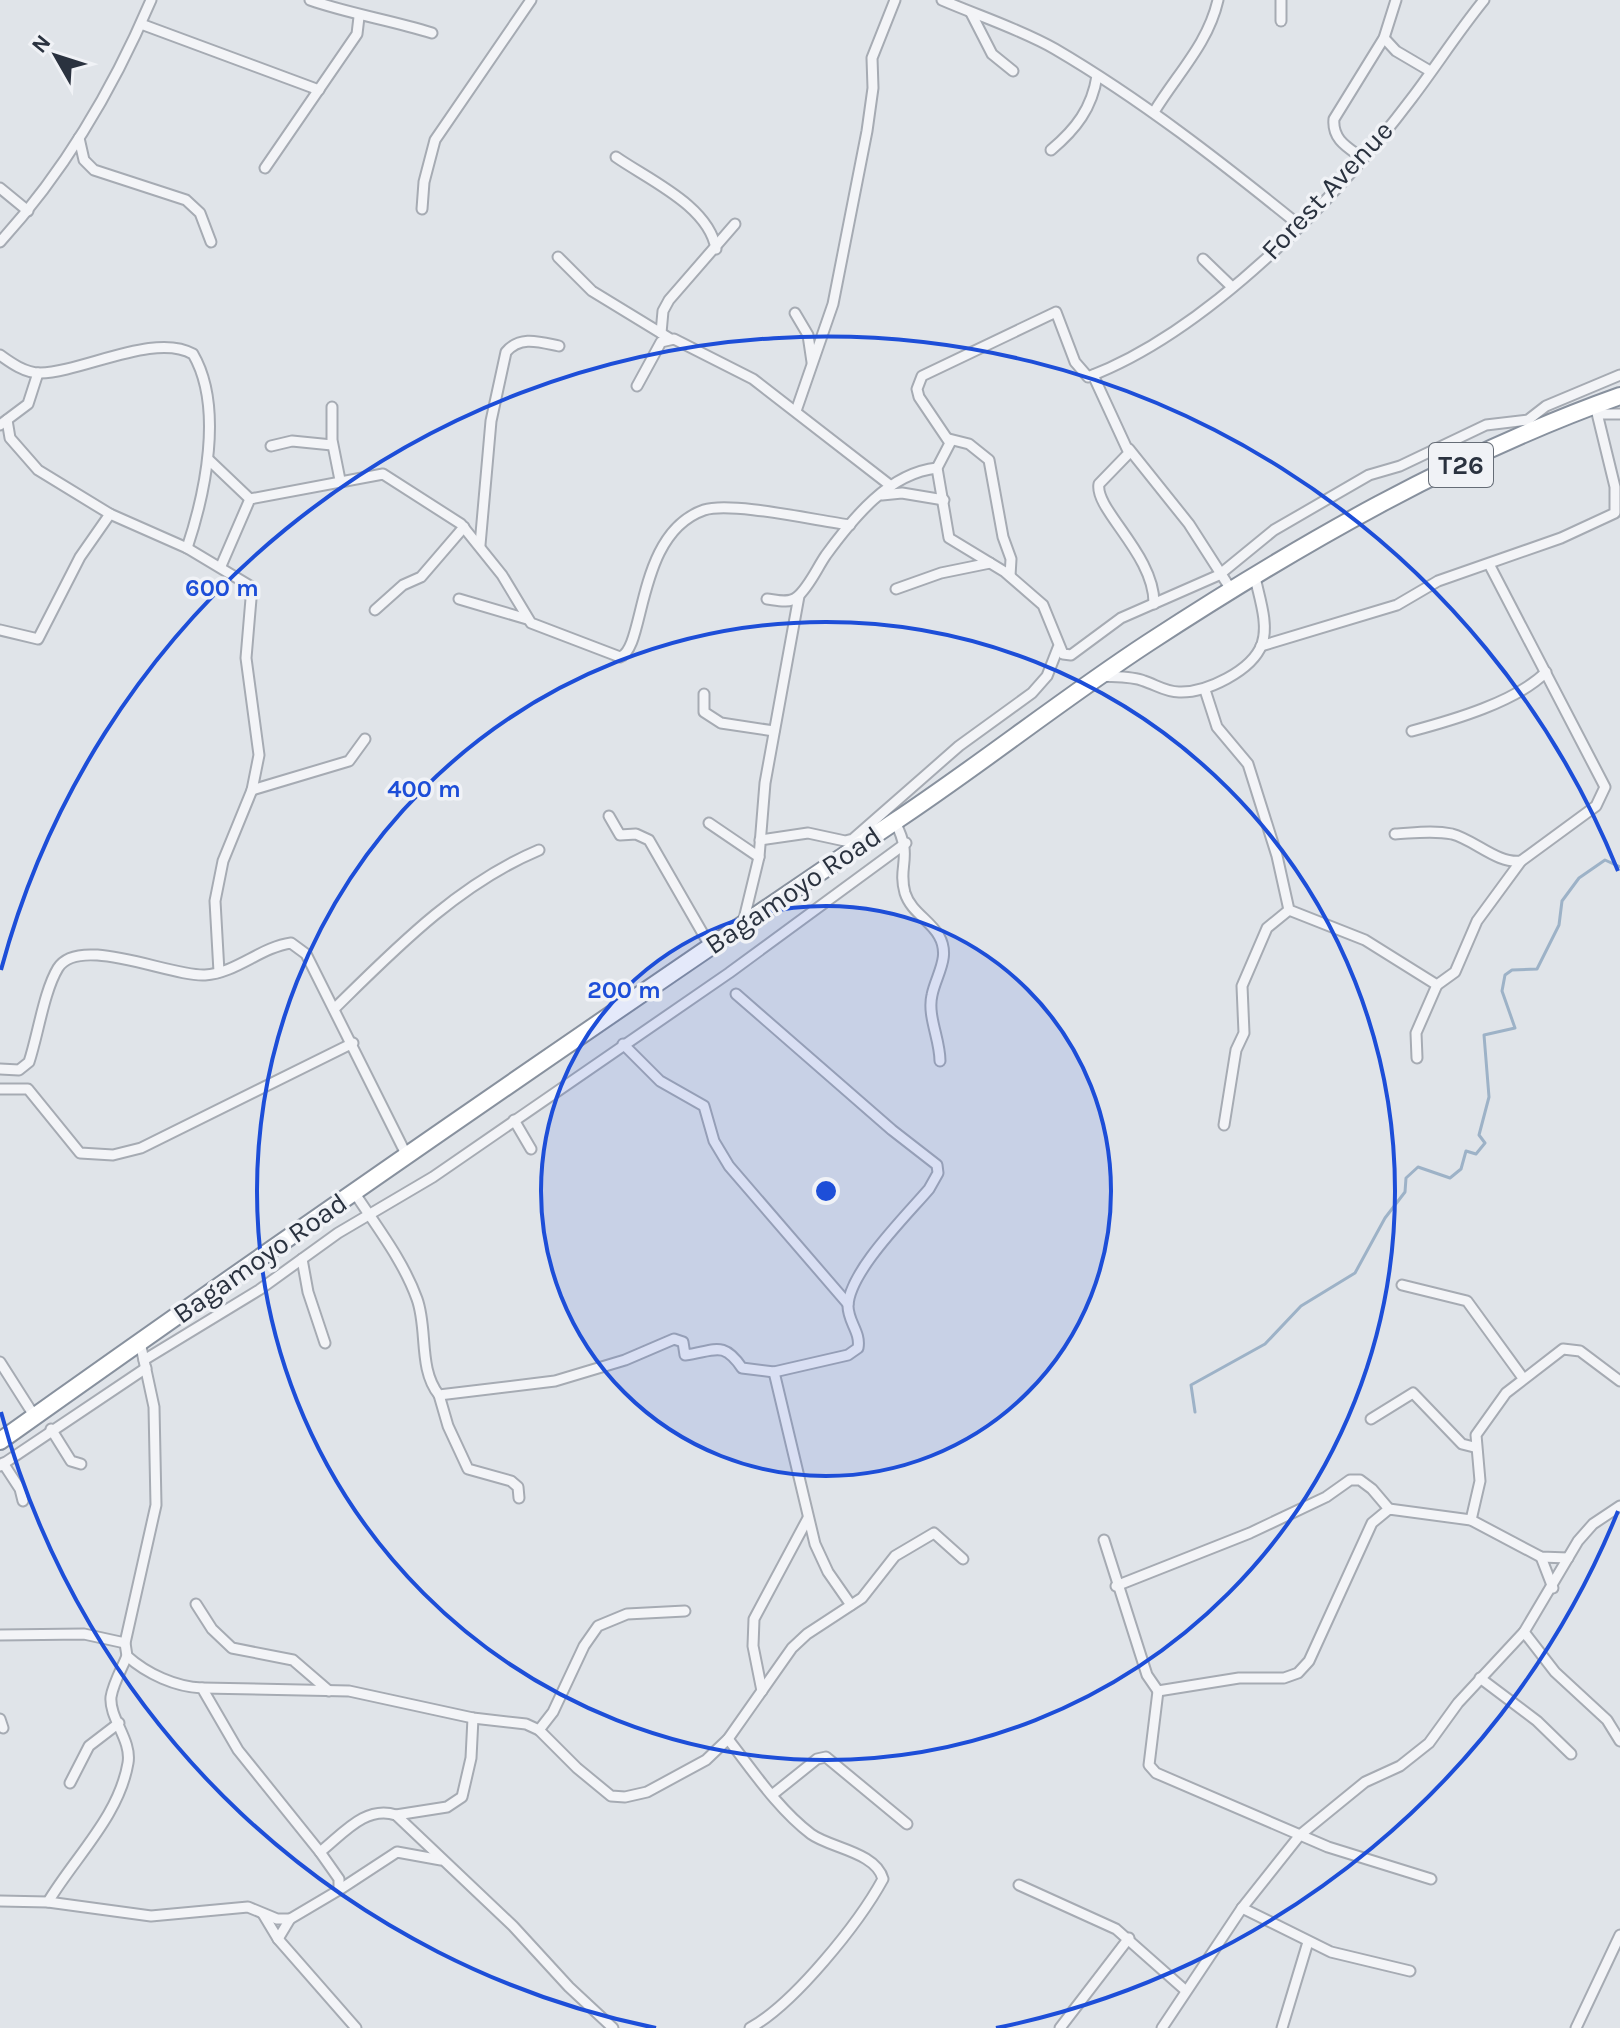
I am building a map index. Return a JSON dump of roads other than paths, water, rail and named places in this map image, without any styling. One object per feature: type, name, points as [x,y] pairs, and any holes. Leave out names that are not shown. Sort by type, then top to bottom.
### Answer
[{"type":"highway","name":"Bagamoyo Road","points":[[0,1441],[354,1192],[743,923],[895,822],[1101,676],[1232,591],[1421,484],[1540,427],[1596,410],[1620,396]]},
{"type":"street","points":[[0,242],[28,211],[79,138],[151,0]]},
{"type":"street","points":[[310,0],[359,17],[394,21],[432,33]]},
{"type":"street","points":[[422,209],[424,182],[435,140],[531,0]]},
{"type":"street","points":[[796,411],[833,304],[867,131],[873,88],[872,58],[895,0]]},
{"type":"street","points":[[942,0],[1052,48],[1097,76],[1154,112],[1299,225]]},
{"type":"street","points":[[1154,112],[1176,75],[1203,44],[1218,0]]},
{"type":"street","points":[[1281,0],[1281,21]]},
{"type":"street","points":[[1361,157],[1341,142],[1333,127],[1334,119],[1384,38],[1396,0]]},
{"type":"street","name":"Forest Avenue","points":[[1093,375],[1174,333],[1232,287],[1299,225],[1413,96],[1484,0]]},
{"type":"street","points":[[971,13],[992,54],[1013,71]]},
{"type":"street","points":[[265,168],[357,34],[359,17]]},
{"type":"street","points":[[141,24],[319,90]]},
{"type":"street","points":[[1384,38],[1396,51],[1430,71]]},
{"type":"street","points":[[1051,150],[1083,117],[1094,95],[1097,76]]},
{"type":"street","points":[[79,138],[84,160],[94,170],[186,200],[200,213],[211,242]]},
{"type":"street","points":[[616,157],[699,216],[713,233],[716,249]]},
{"type":"street","points":[[0,188],[28,211]]},
{"type":"street","points":[[637,386],[665,335],[663,311],[669,300],[735,224]]},
{"type":"street","points":[[558,257],[592,291],[665,335],[745,374],[891,486]]},
{"type":"street","points":[[1203,259],[1232,287]]},
{"type":"street","points":[[795,313],[808,335],[812,365]]},
{"type":"street","points":[[1232,591],[1219,575],[1189,524],[1128,448],[1093,375],[1088,377],[1079,370],[1060,316],[1053,313],[922,376],[917,389],[919,397],[949,439],[949,447],[937,468],[949,538],[1010,576],[1048,612],[1058,648],[1063,654],[1071,655],[1121,618],[1219,575],[1274,530],[1369,475],[1400,466],[1486,425],[1528,420],[1546,406],[1620,375]]},
{"type":"street","points":[[480,545],[491,421],[504,358],[513,343],[522,341],[559,346]]},
{"type":"street","points":[[0,355],[38,373],[154,349],[183,349],[197,361],[205,398],[208,459],[202,497],[187,548]]},
{"type":"street","points":[[38,373],[28,404],[4,423],[10,438],[38,470],[110,514],[221,566],[249,583],[254,592],[246,658],[259,755],[252,790],[223,861],[215,901],[219,972]]},
{"type":"street","points":[[332,407],[332,445],[340,480]]},
{"type":"street","points":[[1101,676],[1142,679],[1175,692],[1205,690],[1239,668],[1261,646],[1397,605],[1438,581],[1561,538],[1617,512],[1615,487],[1596,410],[1620,414]]},
{"type":"street","points":[[949,439],[969,444],[989,460],[1003,537],[1011,559],[1010,576]]},
{"type":"street","points":[[271,446],[292,441],[332,445]]},
{"type":"street","points":[[1128,448],[1128,456],[1104,478],[1098,491],[1099,499],[1120,524],[1147,569],[1154,586],[1154,604]]},
{"type":"street","points":[[208,459],[250,499]]},
{"type":"street","points":[[743,923],[759,857],[774,731],[799,596],[850,525],[879,495],[909,474],[937,468]]},
{"type":"street","points":[[250,499],[369,473],[387,475],[464,527],[480,545],[527,619]]},
{"type":"street","points":[[879,495],[902,493],[944,500]]},
{"type":"street","points":[[221,566],[250,499]]},
{"type":"street","points":[[459,599],[527,619],[548,631],[614,657],[625,656],[637,632],[640,604],[649,571],[676,531],[696,514],[723,507],[850,525]]},
{"type":"street","points":[[0,630],[38,639],[80,557],[110,514]]},
{"type":"street","points":[[375,610],[403,585],[421,577],[464,527]]},
{"type":"street","points":[[896,589],[956,568],[990,563]]},
{"type":"street","points":[[1417,1058],[1416,1033],[1437,985],[1455,972],[1477,921],[1521,861],[1596,806],[1605,787],[1489,564]]},
{"type":"street","points":[[1255,577],[1264,630],[1261,646]]},
{"type":"street","points":[[767,599],[788,601],[799,596]]},
{"type":"street","points":[[760,840],[808,833],[845,841],[853,839],[932,768],[1032,693],[1047,676],[1058,648]]},
{"type":"street","points":[[1412,731],[1470,714],[1525,687],[1546,672]]},
{"type":"street","points":[[1205,690],[1217,727],[1248,764],[1277,856],[1289,910]]},
{"type":"street","points":[[704,694],[704,712],[714,721],[774,731]]},
{"type":"street","points":[[252,790],[349,761],[365,739]]},
{"type":"street","points":[[609,816],[620,835],[636,834],[649,840],[710,946]]},
{"type":"street","points":[[895,822],[906,843],[906,897],[940,938],[944,966],[931,995],[931,1012],[940,1039],[940,1061]]},
{"type":"street","points":[[709,823],[759,857]]},
{"type":"street","points":[[1395,834],[1434,832],[1453,835],[1504,860],[1521,861]]},
{"type":"street","points":[[23,1501],[20,1489],[2,1465],[302,1259],[433,1177],[721,978],[906,843]]},
{"type":"street","points":[[334,1009],[441,910],[488,876],[539,850]]},
{"type":"street","points":[[1289,910],[1365,940],[1437,985]]},
{"type":"street","points":[[1224,1125],[1236,1050],[1244,1033],[1242,986],[1267,928],[1289,910]]},
{"type":"street","points":[[0,1069],[19,1070],[29,1062],[54,976],[67,958],[77,954],[116,958],[192,974],[219,972],[285,943],[296,944],[306,954],[353,1043],[407,1156]]},
{"type":"street","points":[[721,978],[850,1102]]},
{"type":"street","points":[[736,994],[892,1130],[937,1165],[934,1181],[852,1287],[848,1304]]},
{"type":"street","points":[[0,1089],[28,1089],[80,1153],[113,1155],[141,1148],[353,1043]]},
{"type":"street","points":[[439,1395],[555,1381],[625,1360],[674,1339],[683,1342],[685,1355],[722,1349],[735,1356],[742,1368],[774,1372],[829,1362],[858,1348],[859,1335],[848,1304],[729,1166],[714,1141],[704,1106],[660,1081],[623,1044]]},
{"type":"street","points":[[514,1120],[531,1149]]},
{"type":"street","points":[[354,1192],[400,1262],[417,1299],[425,1327],[429,1375],[468,1469],[511,1481],[518,1487],[519,1498]]},
{"type":"street","points":[[302,1259],[308,1292],[325,1343]]},
{"type":"street","points":[[1402,1285],[1467,1301],[1523,1378]]},
{"type":"street","points":[[48,1902],[109,1815],[129,1760],[111,1698],[127,1656],[125,1643],[156,1505],[154,1407],[140,1342]]},
{"type":"street","points":[[1471,1520],[1480,1481],[1474,1447],[1482,1423],[1523,1378],[1563,1349],[1572,1349],[1620,1381]]},
{"type":"street","points":[[0,1362],[35,1417]]},
{"type":"street","points":[[774,1372],[803,1480],[808,1518],[828,1572],[851,1605]]},
{"type":"street","points":[[1371,1419],[1413,1393],[1462,1444],[1474,1447]]},
{"type":"street","points":[[51,1429],[67,1457],[75,1464],[81,1464]]},
{"type":"street","points":[[1116,1586],[1250,1533],[1326,1497],[1350,1480],[1360,1480],[1389,1509],[1471,1520],[1541,1557],[1568,1558]]},
{"type":"street","points":[[1162,2028],[1242,1908],[1300,1835],[1365,1782],[1417,1755],[1480,1678],[1524,1632],[1553,1588],[1568,1558],[1593,1524],[1620,1506]]},
{"type":"street","points":[[1158,1691],[1239,1678],[1284,1678],[1298,1673],[1309,1661],[1372,1523],[1389,1509]]},
{"type":"street","points":[[762,1691],[753,1646],[754,1619],[808,1518]]},
{"type":"street","points":[[127,1656],[147,1671],[186,1687],[374,1695],[473,1718],[526,1724],[539,1730],[600,1789],[625,1797],[647,1792],[706,1760],[728,1739],[779,1665],[807,1634],[862,1598],[895,1556],[934,1533],[963,1559]]},
{"type":"street","points":[[1104,1540],[1116,1586],[1147,1675],[1158,1691],[1152,1769],[1300,1835],[1370,1862],[1431,1879]]},
{"type":"street","points":[[1541,1557],[1553,1588]]},
{"type":"street","points":[[196,1604],[212,1629],[232,1648],[293,1660],[329,1691]]},
{"type":"street","points":[[539,1730],[553,1712],[584,1646],[598,1626],[627,1614],[685,1611]]},
{"type":"street","points":[[1524,1632],[1555,1672],[1607,1720],[1620,1741]]},
{"type":"street","points":[[0,1635],[84,1634],[125,1643]]},
{"type":"street","points":[[1480,1678],[1537,1721],[1571,1754]]},
{"type":"street","points":[[202,1688],[238,1750],[339,1879],[339,1890]]},
{"type":"street","points":[[396,1815],[447,1807],[462,1797],[471,1758],[473,1718]]},
{"type":"street","points":[[70,1783],[89,1746],[119,1723]]},
{"type":"street","points":[[728,1739],[772,1795],[813,1836],[838,1844],[875,1867],[883,1879],[804,1984],[780,2009],[750,2028]]},
{"type":"street","points":[[772,1795],[817,1759],[826,1757],[907,1824]]},
{"type":"street","points":[[320,1852],[368,1814],[381,1810],[396,1815],[513,1926],[569,1987],[613,2028]]},
{"type":"street","points":[[278,1939],[290,1919],[397,1852],[441,1860]]},
{"type":"street","points":[[1019,1885],[1129,1938],[1185,1990]]},
{"type":"street","points":[[0,1901],[48,1902],[151,1916],[228,1908],[261,1910],[277,1919],[290,1919]]},
{"type":"street","points":[[1242,1908],[1308,1942],[1370,1964],[1410,1971]]},
{"type":"street","points":[[261,1910],[278,1939],[357,2027]]},
{"type":"street","points":[[1576,2028],[1620,1935]]},
{"type":"street","points":[[1060,2028],[1129,1938]]},
{"type":"street","points":[[1282,2028],[1294,1978],[1308,1942]]},
{"type":"waterway","points":[[1195,1412],[1191,1385],[1265,1344],[1301,1306],[1355,1273],[1385,1218],[1405,1192],[1406,1178],[1418,1167],[1450,1178],[1461,1169],[1466,1151],[1476,1154],[1485,1143],[1479,1135],[1489,1097],[1484,1035],[1515,1028],[1502,991],[1505,975],[1512,970],[1537,969],[1559,925],[1562,901],[1579,878],[1605,860],[1620,867]]}]
